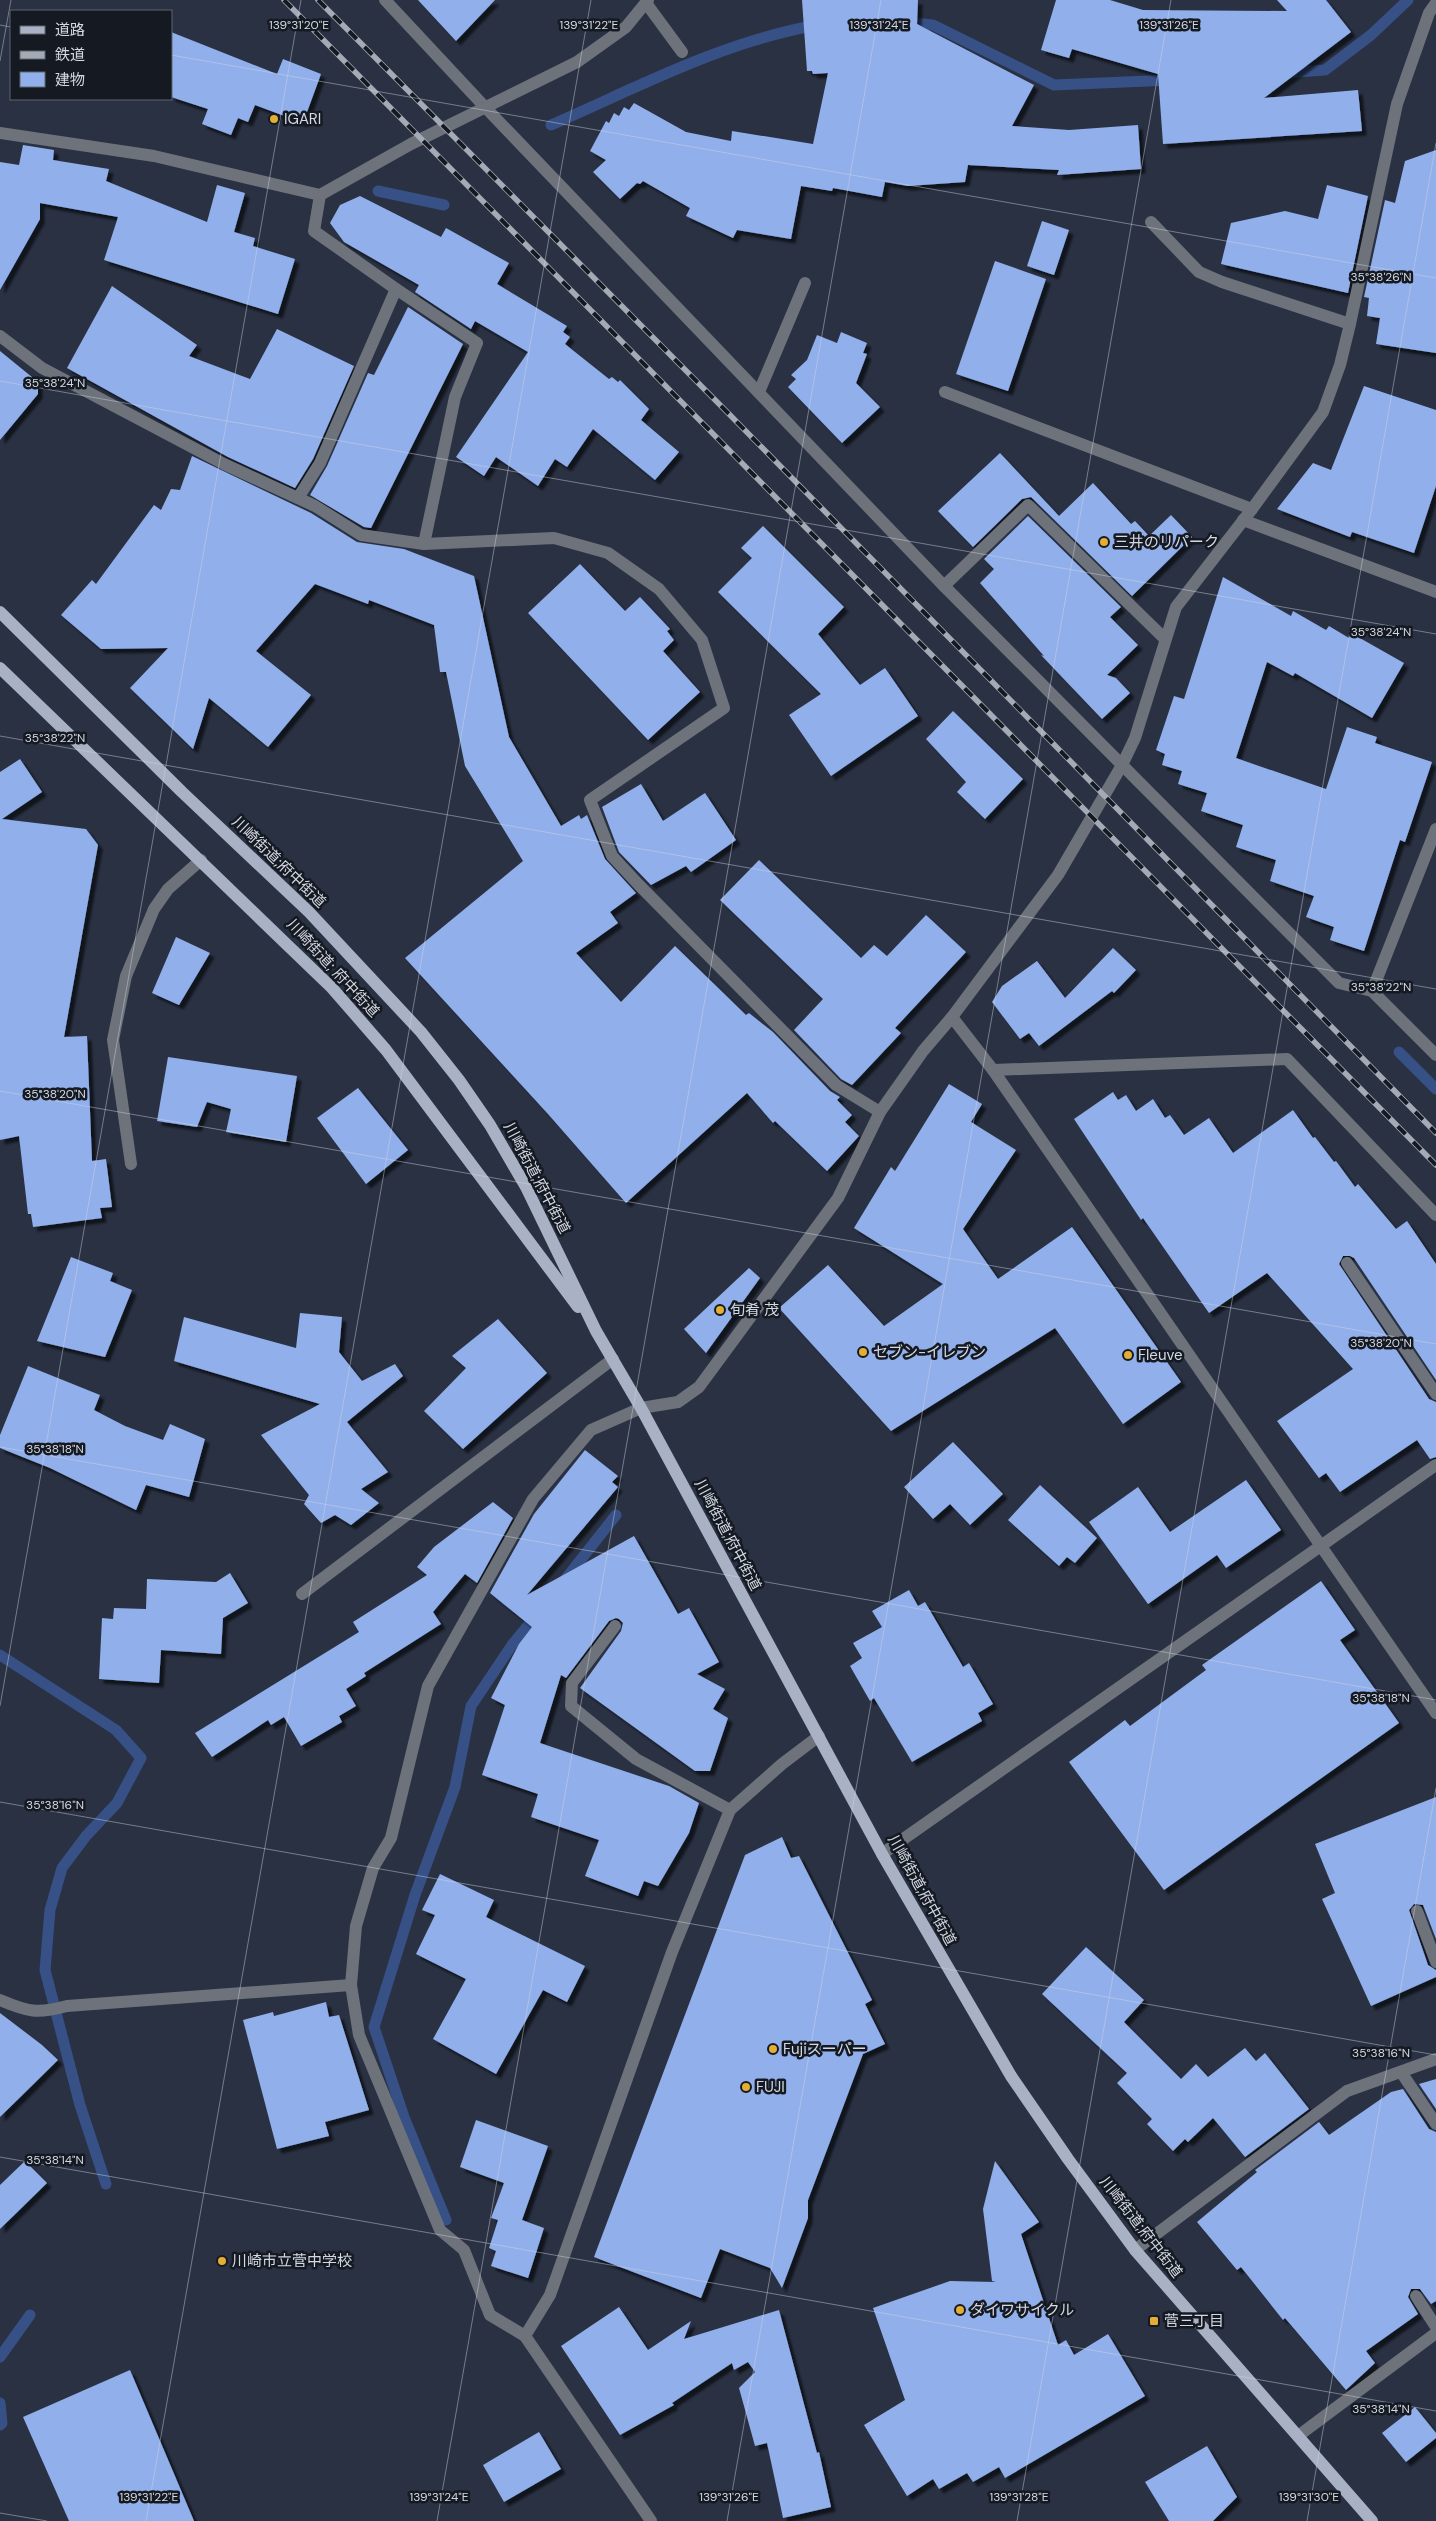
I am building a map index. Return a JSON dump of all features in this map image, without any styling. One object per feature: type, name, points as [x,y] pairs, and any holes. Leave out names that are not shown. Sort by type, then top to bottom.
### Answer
[{"type":"main road","name":"川崎街道;府中街道","points":[[0,612],[182,792],[309,912],[421,1032],[459,1080],[504,1148],[526,1187],[596,1331],[641,1408],[882,1854],[1011,2076],[1068,2159],[1135,2250],[1372,2521]]},
{"type":"main road","name":"川崎街道; 府中街道","points":[[0,668],[332,988],[386,1050],[596,1331]]},
{"type":"street","points":[[385,0],[484,106],[944,586],[1122,765],[1339,982],[1372,991],[1436,1055]]},
{"type":"street","points":[[0,133],[154,156],[320,195],[484,106],[577,62],[626,26],[647,2],[682,52]]},
{"type":"street","points":[[651,2521],[525,2336],[490,2316],[464,2250],[440,2230],[359,2035],[351,1985],[356,1926],[374,1868],[391,1838],[428,1686],[533,1499],[591,1430],[641,1408],[678,1402],[699,1386],[838,1198],[880,1112],[923,1051],[952,1017],[1058,875],[1122,765],[1135,738],[1176,607],[1252,509],[1323,412],[1340,365],[1350,324],[1397,104],[1430,13],[1436,3]]},
{"type":"street","points":[[320,195],[314,231],[477,343],[455,397],[424,544]]},
{"type":"street","points":[[1151,222],[1199,272],[1222,282],[1350,324]]},
{"type":"street","points":[[759,392],[805,283]]},
{"type":"street","points":[[298,498],[320,463],[396,289]]},
{"type":"street","points":[[0,336],[42,368],[224,464],[315,506],[361,535],[424,544],[554,538],[608,553],[659,589],[702,640],[724,708],[590,800],[612,856],[836,1085],[880,1112]]},
{"type":"street","points":[[945,392],[1252,509]]},
{"type":"street","points":[[944,586],[1028,505],[1165,639]]},
{"type":"street","points":[[1243,520],[1436,592]]},
{"type":"street","points":[[1372,991],[1432,853],[1436,830]]},
{"type":"street","points":[[131,1164],[113,1040],[126,976],[154,909],[168,889],[201,860]]},
{"type":"street","points":[[952,1017],[994,1070],[1436,1713]]},
{"type":"street","points":[[994,1070],[1287,1059],[1436,1215]]},
{"type":"street","points":[[1347,1263],[1436,1394]]},
{"type":"street","points":[[302,1594],[614,1359]]},
{"type":"street","points":[[882,1854],[1436,1465]]},
{"type":"street","points":[[615,1626],[572,1683],[571,1706],[636,1758],[730,1810]]},
{"type":"street","points":[[525,2336],[550,2295],[672,1952],[730,1810],[782,1764],[818,1736]]},
{"type":"street","points":[[1417,1911],[1436,1962]]},
{"type":"street","points":[[0,2000],[25,2011],[41,2012],[67,2006],[351,1985]]},
{"type":"street","points":[[1135,2250],[1347,2090],[1436,2060]]},
{"type":"street","points":[[1401,2072],[1436,2124]]},
{"type":"street","points":[[1416,2296],[1436,2327]]},
{"type":"street","points":[[1298,2436],[1436,2333]]},
{"type":"building","points":[[418,0],[495,0],[456,41]]},
{"type":"building","points":[[802,0],[918,0],[917,24],[1034,85],[1012,126],[1069,130],[1138,125],[1141,169],[1057,175],[1059,170],[968,165],[965,182],[908,186],[885,182],[882,197],[833,188],[832,191],[801,186],[791,239],[737,230],[733,238],[686,216],[690,208],[643,181],[640,184],[637,183],[620,199],[593,172],[606,160],[590,151],[606,121],[609,123],[614,113],[619,116],[624,107],[629,110],[634,103],[686,132],[731,141],[732,131],[813,144],[828,73],[813,74],[812,71],[807,71]]},
{"type":"building","points":[[1056,0],[1110,0],[1143,10],[1287,11],[1277,0],[1326,0],[1351,32],[1264,98],[1358,90],[1362,131],[1163,144],[1158,74],[1072,49],[1069,58],[1041,50]]},
{"type":"building","points":[[172,32],[277,74],[283,59],[321,74],[303,123],[255,105],[248,122],[238,118],[231,135],[202,124],[208,109],[172,97]]},
{"type":"building","points":[[23,145],[54,150],[53,160],[109,169],[106,181],[207,222],[217,185],[245,193],[234,232],[255,238],[253,246],[295,259],[278,314],[104,260],[118,217],[40,203],[40,219],[0,290],[0,162],[19,165]]},
{"type":"building","points":[[1436,150],[1436,353],[1376,344],[1380,318],[1367,316],[1369,298],[1364,297],[1385,200],[1395,203],[1405,161]]},
{"type":"building","points":[[1327,185],[1368,196],[1348,293],[1221,264],[1231,223],[1285,211],[1318,219]]},
{"type":"building","points":[[360,196],[441,237],[446,228],[509,263],[497,284],[567,326],[563,332],[570,337],[565,344],[609,379],[612,377],[618,382],[620,380],[649,409],[641,420],[679,452],[655,480],[593,429],[567,467],[555,459],[538,486],[496,457],[484,476],[456,457],[528,352],[475,321],[471,329],[415,292],[419,285],[344,242],[330,223],[340,205]]},
{"type":"building","points":[[1042,221],[1069,230],[1054,275],[1027,266]]},
{"type":"building","points":[[995,261],[1046,279],[1008,391],[956,374]]},
{"type":"building","points":[[112,286],[197,345],[189,356],[250,379],[277,329],[354,366],[313,459],[295,488],[228,457],[67,368]]},
{"type":"building","points":[[408,307],[463,344],[371,528],[364,527],[310,495],[327,466],[368,373],[374,375]]},
{"type":"building","points":[[841,332],[867,343],[863,353],[867,354],[856,383],[880,407],[842,443],[788,387],[796,379],[791,375],[807,360],[817,335],[837,343]]},
{"type":"building","points":[[0,351],[38,382],[38,394],[0,440]]},
{"type":"building","points":[[1364,386],[1436,410],[1436,486],[1414,553],[1352,532],[1350,537],[1277,509],[1313,463],[1331,470]]},
{"type":"building","points":[[1000,453],[1059,516],[1093,483],[1131,524],[1135,521],[1149,536],[1171,515],[1192,537],[1132,596],[1031,497],[1022,499],[973,547],[938,511]]},
{"type":"building","points":[[192,456],[311,513],[357,542],[404,549],[474,576],[509,737],[561,826],[579,815],[581,819],[587,815],[605,859],[636,893],[610,912],[618,923],[576,953],[621,1002],[675,946],[746,1015],[749,1013],[773,1032],[830,1091],[840,1097],[837,1100],[852,1115],[845,1122],[859,1136],[827,1171],[775,1121],[773,1123],[747,1093],[626,1203],[548,1114],[405,958],[523,861],[465,766],[446,672],[440,672],[434,625],[369,600],[368,604],[315,584],[256,651],[311,695],[268,747],[209,698],[193,749],[130,688],[168,648],[101,649],[61,615],[92,580],[96,584],[154,505],[161,510],[171,489],[180,490]]},
{"type":"building","points":[[1028,516],[1121,607],[1110,617],[1138,645],[1107,675],[1116,678],[1130,693],[1102,719],[1041,655],[1044,656],[980,583],[994,569],[984,559]]},
{"type":"building","points":[[763,526],[844,607],[818,634],[860,685],[885,668],[918,716],[831,776],[789,715],[821,694],[718,592],[752,558],[741,548]]},
{"type":"building","points":[[580,564],[625,611],[640,597],[670,629],[667,631],[674,640],[663,651],[700,692],[648,740],[528,613]]},
{"type":"building","points":[[1223,577],[1291,616],[1293,611],[1326,630],[1329,626],[1349,638],[1351,633],[1404,663],[1372,718],[1295,673],[1293,676],[1267,662],[1236,758],[1326,789],[1347,727],[1377,737],[1375,743],[1432,762],[1405,842],[1400,840],[1364,951],[1330,940],[1334,927],[1306,917],[1314,896],[1270,881],[1276,860],[1236,847],[1243,825],[1201,811],[1207,793],[1178,784],[1182,771],[1162,765],[1165,754],[1156,750],[1174,696],[1184,699]]},
{"type":"building","points":[[953,711],[1023,779],[985,819],[957,792],[966,782],[926,739]]},
{"type":"building","points":[[20,759],[42,792],[2,819],[86,829],[98,845],[64,1037],[87,1036],[92,1161],[106,1159],[112,1207],[100,1208],[102,1218],[33,1227],[31,1214],[28,1214],[19,1136],[0,1140],[0,772]]},
{"type":"building","points":[[641,784],[663,821],[705,793],[736,840],[691,872],[686,866],[651,885],[619,852],[602,807]]},
{"type":"building","points":[[759,860],[861,958],[874,945],[887,956],[926,915],[966,952],[895,1028],[901,1033],[852,1085],[841,1079],[794,1030],[823,999],[720,900]]},
{"type":"building","points":[[176,937],[210,953],[179,1005],[152,993]]},
{"type":"building","points":[[1113,948],[1136,970],[1114,993],[1112,991],[1039,1046],[1029,1033],[1020,1039],[992,1002],[1002,986],[1037,961],[1065,998]]},
{"type":"building","points":[[168,1057],[297,1076],[286,1142],[226,1132],[231,1109],[207,1102],[197,1127],[157,1121]]},
{"type":"building","points":[[949,1084],[982,1104],[971,1122],[1016,1150],[963,1229],[998,1279],[1072,1227],[1181,1382],[1123,1424],[1055,1328],[891,1431],[779,1308],[828,1265],[884,1326],[943,1284],[854,1228],[891,1167],[895,1171]]},
{"type":"building","points":[[358,1088],[408,1150],[366,1184],[317,1118]]},
{"type":"building","points":[[1113,1092],[1118,1100],[1126,1095],[1136,1111],[1153,1099],[1165,1118],[1170,1115],[1184,1135],[1209,1118],[1233,1153],[1293,1110],[1313,1138],[1315,1137],[1334,1162],[1336,1161],[1355,1187],[1358,1184],[1396,1229],[1407,1221],[1436,1264],[1436,1380],[1354,1258],[1343,1256],[1339,1264],[1429,1399],[1436,1402],[1436,1457],[1430,1459],[1417,1440],[1340,1492],[1326,1473],[1319,1478],[1277,1421],[1353,1369],[1267,1273],[1209,1313],[1143,1218],[1141,1220],[1074,1119]]},
{"type":"building","points":[[71,1257],[113,1273],[110,1281],[132,1290],[105,1357],[37,1341]]},
{"type":"building","name":"旬肴 茂","points":[[749,1268],[760,1278],[706,1353],[684,1329]]},
{"type":"building","points":[[300,1313],[342,1317],[339,1352],[362,1381],[395,1364],[403,1376],[347,1422],[388,1472],[361,1489],[379,1503],[351,1525],[335,1515],[321,1523],[304,1504],[309,1495],[261,1435],[320,1404],[174,1361],[184,1317],[296,1348]]},
{"type":"building","points":[[498,1319],[547,1373],[463,1449],[424,1411],[466,1368],[452,1356]]},
{"type":"building","points":[[28,1366],[100,1395],[94,1410],[125,1426],[163,1440],[170,1424],[205,1439],[189,1497],[146,1485],[136,1510],[50,1468],[0,1448],[0,1435]]},
{"type":"building","points":[[953,1442],[1003,1494],[970,1525],[950,1504],[933,1519],[904,1487]]},
{"type":"building","points":[[585,1450],[618,1476],[612,1482],[618,1487],[527,1595],[634,1536],[678,1614],[689,1608],[719,1662],[697,1674],[725,1689],[713,1709],[728,1718],[710,1771],[695,1771],[580,1688],[621,1631],[623,1623],[619,1619],[616,1618],[609,1621],[566,1678],[561,1675],[540,1743],[669,1786],[699,1803],[689,1833],[658,1886],[644,1881],[638,1896],[585,1876],[599,1840],[531,1817],[538,1794],[482,1775],[505,1705],[491,1698],[519,1644],[532,1627],[490,1593],[534,1514]]},
{"type":"building","points":[[1246,1480],[1281,1530],[1226,1568],[1217,1555],[1148,1604],[1089,1522],[1138,1487],[1170,1532]]},
{"type":"building","points":[[1040,1485],[1097,1538],[1075,1563],[1067,1557],[1059,1566],[1008,1520]]},
{"type":"building","points":[[493,1502],[513,1518],[477,1583],[465,1574],[433,1612],[441,1624],[364,1673],[366,1676],[346,1689],[356,1706],[339,1716],[342,1722],[301,1746],[284,1717],[271,1725],[268,1720],[212,1757],[195,1733],[359,1632],[353,1622],[427,1575],[417,1567],[434,1547]]},
{"type":"building","points":[[230,1573],[248,1603],[223,1618],[221,1654],[161,1650],[159,1683],[99,1679],[102,1618],[113,1619],[114,1608],[146,1609],[147,1579],[216,1582]]},
{"type":"building","points":[[1321,1581],[1355,1630],[1340,1640],[1399,1723],[1164,1890],[1069,1762],[1125,1720],[1130,1726],[1206,1670],[1202,1665]]},
{"type":"building","points":[[909,1590],[918,1606],[925,1602],[963,1667],[969,1663],[993,1704],[978,1713],[982,1721],[912,1762],[874,1698],[870,1701],[850,1666],[862,1658],[853,1643],[882,1627],[872,1611]]},
{"type":"building","points":[[1436,1797],[1436,1939],[1423,1905],[1414,1904],[1409,1910],[1428,1965],[1436,1970],[1436,1977],[1371,2006],[1322,1899],[1335,1893],[1315,1844]]},
{"type":"building","name":"Fujiスーパー","points":[[782,1837],[791,1858],[799,1856],[872,2000],[865,2004],[885,2044],[863,2054],[808,2200],[808,2218],[782,2288],[770,2268],[720,2249],[701,2298],[594,2257],[745,1855]]},
{"type":"building","points":[[440,1874],[494,1900],[486,1917],[585,1966],[567,2002],[543,1990],[496,2074],[433,2039],[466,1979],[416,1954],[435,1915],[422,1910]]},
{"type":"building","points":[[1086,1947],[1144,2000],[1124,2022],[1181,2079],[1196,2064],[1208,2077],[1245,2048],[1256,2061],[1265,2053],[1309,2109],[1245,2157],[1213,2118],[1188,2142],[1185,2139],[1173,2151],[1147,2124],[1152,2119],[1117,2083],[1127,2073],[1042,1994]]},
{"type":"building","points":[[326,2002],[329,2017],[339,2015],[369,2110],[325,2122],[329,2136],[277,2149],[243,2020],[273,2012],[274,2016]]},
{"type":"building","points":[[0,2013],[42,2045],[58,2060],[0,2117]]},
{"type":"building","points":[[1436,2079],[1436,2109],[1419,2084]]},
{"type":"building","points":[[1403,2089],[1429,2129],[1436,2132],[1436,2301],[1431,2304],[1420,2289],[1411,2289],[1408,2297],[1418,2314],[1366,2351],[1375,2363],[1346,2390],[1285,2318],[1283,2320],[1241,2267],[1237,2270],[1197,2222],[1257,2172],[1255,2170],[1319,2122],[1329,2135],[1391,2092]]},
{"type":"building","points":[[476,2120],[548,2146],[522,2220],[544,2228],[528,2278],[491,2266],[496,2251],[489,2248],[498,2220],[491,2218],[504,2183],[460,2167]]},
{"type":"building","points":[[25,2161],[47,2183],[0,2229],[0,2185]]},
{"type":"building","points":[[995,2161],[1039,2222],[1021,2234],[1058,2345],[1066,2340],[1074,2355],[1108,2334],[1145,2396],[1005,2478],[999,2467],[973,2482],[967,2473],[939,2489],[933,2479],[907,2496],[864,2425],[905,2400],[873,2308],[950,2281],[996,2282],[992,2281],[983,2209]]},
{"type":"building","points":[[619,2307],[648,2350],[691,2321],[684,2339],[779,2310],[817,2453],[819,2452],[831,2507],[783,2518],[767,2443],[755,2446],[739,2388],[755,2372],[748,2362],[734,2370],[732,2363],[672,2403],[674,2405],[620,2435],[561,2346]]},
{"type":"building","points":[[130,2370],[194,2521],[69,2521],[23,2417]]},
{"type":"building","points":[[1415,2407],[1436,2433],[1436,2438],[1406,2462],[1382,2433]]},
{"type":"building","points":[[539,2432],[561,2469],[504,2502],[483,2465]]},
{"type":"building","points":[[1207,2446],[1237,2497],[1213,2521],[1169,2521],[1145,2482]]},
{"type":"waterway","points":[[1285,73],[1325,70],[1371,35],[1408,0]]},
{"type":"waterway","points":[[903,22],[933,25],[1054,85],[1172,80]]},
{"type":"waterway","points":[[551,125],[648,81],[714,54],[748,42],[817,25]]},
{"type":"waterway","points":[[378,191],[444,205]]},
{"type":"waterway","points":[[1399,1052],[1436,1089]]},
{"type":"waterway","points":[[564,1581],[616,1515]]},
{"type":"waterway","points":[[446,2220],[404,2117],[374,2027],[415,1895],[455,1787],[471,1706],[512,1645],[539,1612]]},
{"type":"waterway","points":[[0,1655],[116,1730],[141,1758],[117,1803],[86,1836],[62,1868],[50,1910],[45,1970],[80,2105],[106,2184]]},
{"type":"waterway","points":[[0,2357],[30,2315]]},
{"type":"waterway","points":[[0,2403],[2,2423],[0,2425]]},
{"type":"railway","points":[[284,0],[1436,1165]]},
{"type":"railway","points":[[318,0],[731,416],[1436,1133]]},
{"type":"place","name":"IGARI","points":[[274,119]]},
{"type":"place","name":"三井のリパーク","points":[[1104,542]]},
{"type":"place","name":"旬肴 茂","points":[[720,1310]]},
{"type":"place","name":"セブン-イレブン","points":[[863,1352]]},
{"type":"place","name":"Fleuve","points":[[1128,1355]]},
{"type":"place","name":"Fujiスーパー","points":[[773,2049]]},
{"type":"place","name":"FUJI","points":[[746,2087]]},
{"type":"place","name":"川崎市立菅中学校","points":[[222,2261]]},
{"type":"place","name":"ダイワサイクル","points":[[960,2310]]},
{"type":"place","name":"菅三丁目","points":[[1154,2321]]}]
